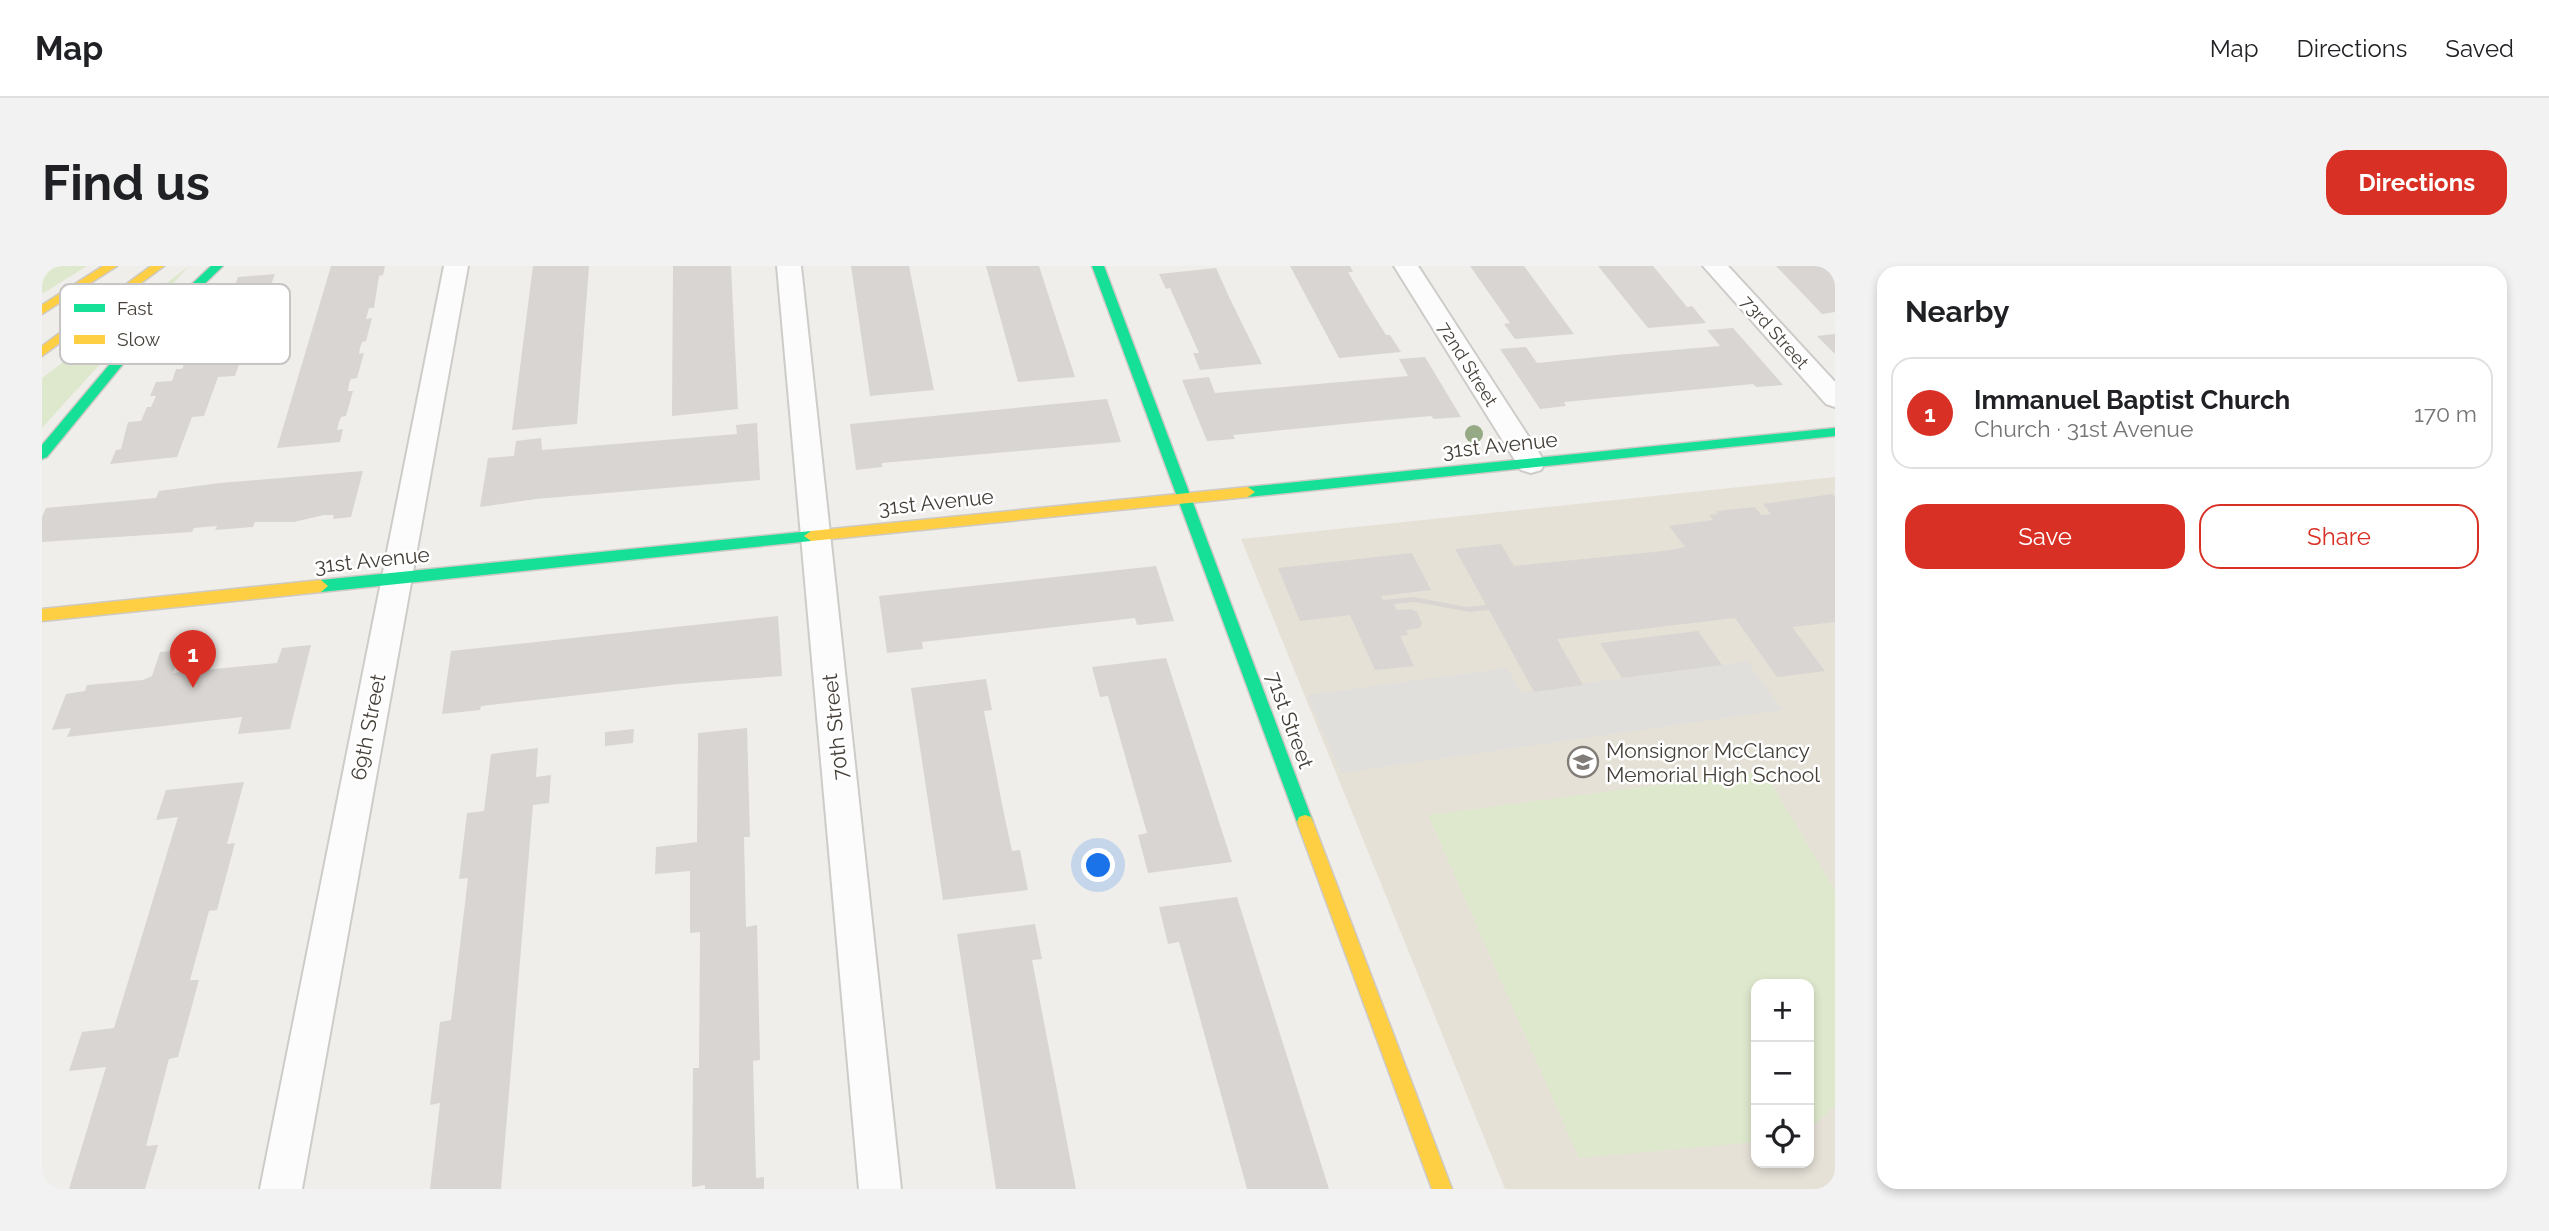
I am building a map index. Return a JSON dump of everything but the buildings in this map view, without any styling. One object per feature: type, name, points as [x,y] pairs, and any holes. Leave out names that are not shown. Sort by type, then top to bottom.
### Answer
[{"type":"main road","points":[[83,284],[111,266]]},
{"type":"main road","points":[[134,284],[158,266]]},
{"type":"main road","points":[[197,284],[217,266]]},
{"type":"main road","name":"71st Street","points":[[1098,266],[1442,1189]]},
{"type":"main road","points":[[42,310],[60,299]]},
{"type":"main road","points":[[42,352],[60,339]]},
{"type":"main road","points":[[42,454],[71,414],[115,364]]},
{"type":"main road","name":"31st Avenue","points":[[42,615],[1835,432]]},
{"type":"street","name":"69th Street","points":[[281,1189],[456,266]]},
{"type":"street","name":"70th Street","points":[[789,266],[880,1189]]},
{"type":"street","name":"72nd Street","points":[[1406,266],[1531,463]]},
{"type":"street","name":"73rd Street","points":[[1716,266],[1835,398]]},
{"type":"shaded area","name":"Monsignor McClancy Memorial High School","points":[[1835,477],[1835,1189],[1505,1189],[1241,539]]},
{"type":"shaded area","points":[[1747,661],[1782,710],[1341,773],[1307,695],[1507,668],[1521,692]]},
{"type":"green space","points":[[42,266],[87,266],[42,294]]},
{"type":"green space","points":[[189,266],[173,284],[165,284]]},
{"type":"green space","points":[[60,364],[100,364],[42,428],[42,378]]},
{"type":"green space","points":[[1764,771],[1835,890],[1835,1106],[1814,1125],[1814,979],[1751,979],[1751,1142],[1579,1158],[1428,815]]},
{"type":"traffic: fast","points":[[198,284],[217,266]]},
{"type":"traffic: fast","points":[[1098,266],[1305,822]]},
{"type":"traffic: fast","points":[[42,454],[117,364]]},
{"type":"traffic: fast","points":[[1248,492],[1835,432]]},
{"type":"traffic: fast","points":[[321,586],[811,536]]},
{"type":"traffic: slow","points":[[83,284],[111,266]]},
{"type":"traffic: slow","points":[[134,284],[158,266]]},
{"type":"traffic: slow","points":[[42,310],[60,299]]},
{"type":"traffic: slow","points":[[42,352],[60,339]]},
{"type":"traffic: slow","points":[[811,536],[1248,492]]},
{"type":"traffic: slow","points":[[42,615],[321,586]]},
{"type":"traffic: slow","points":[[1305,822],[1442,1189]]},
{"type":"place","name":"Immanuel Baptist Church","points":[[193,688]]},
{"type":"place","name":"Monsignor McClancy Memorial High School","points":[[1583,762]]}]
